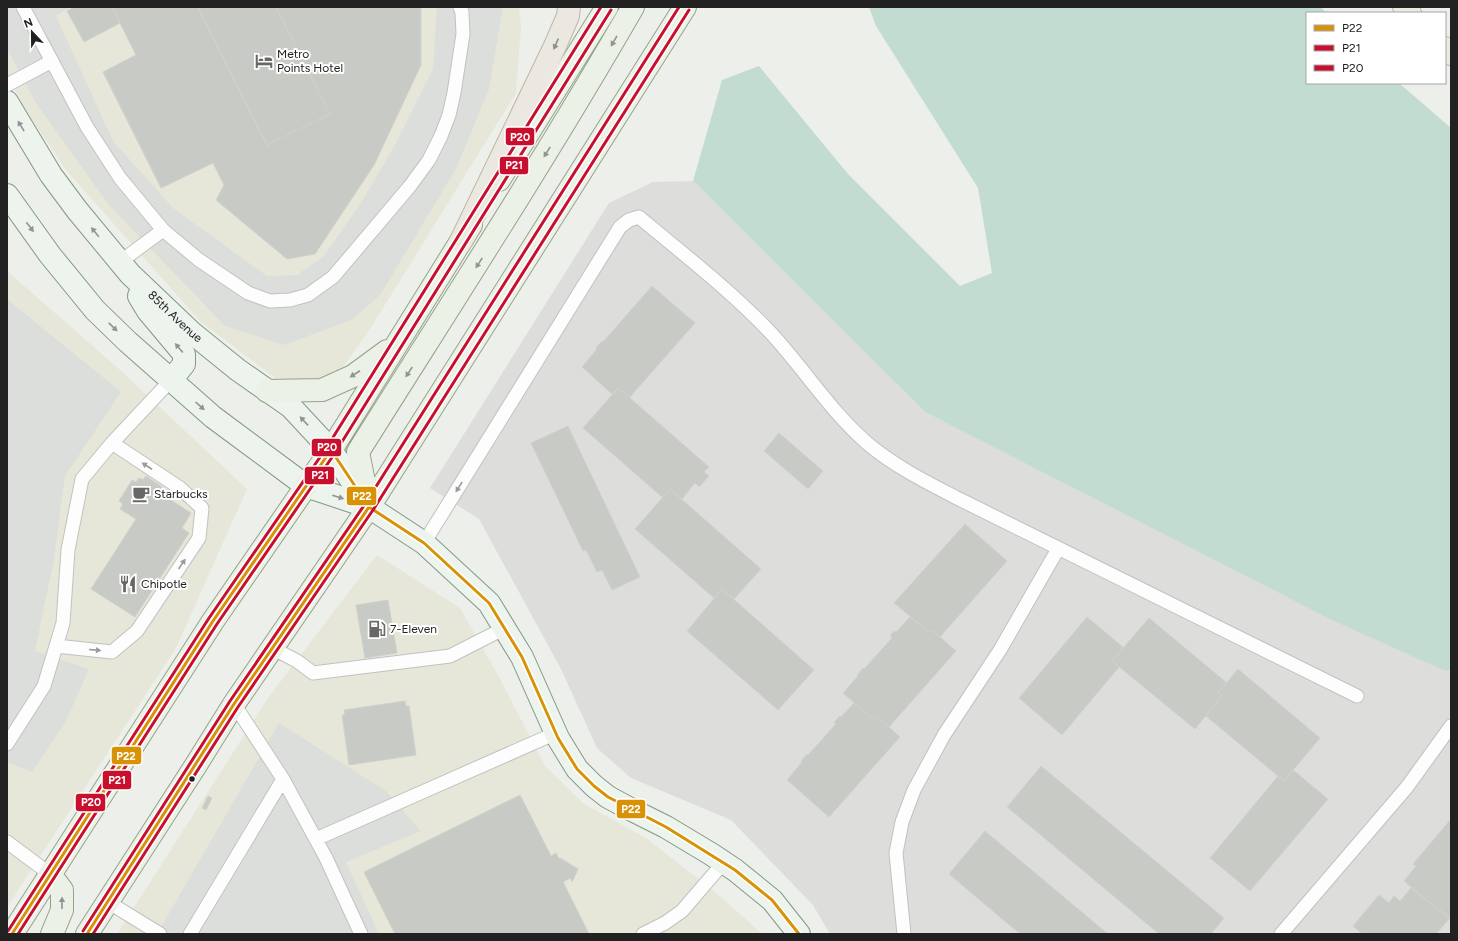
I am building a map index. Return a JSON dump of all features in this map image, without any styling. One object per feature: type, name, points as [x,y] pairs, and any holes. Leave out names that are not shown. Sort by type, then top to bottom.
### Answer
[{"type":"highway","points":[[461,241],[555,46],[568,16],[569,7]]},
{"type":"main road","points":[[12,934],[213,621],[331,450],[606,7]]},
{"type":"main road","points":[[369,507],[358,452],[486,251],[586,89],[633,7]]},
{"type":"main road","points":[[87,934],[234,704],[369,507],[685,7]]},
{"type":"main road","points":[[267,391],[322,390],[353,376],[398,343]]},
{"type":"main road","points":[[50,874],[62,890],[62,910],[52,934]]},
{"type":"street","name":"85th Avenue","points":[[7,102],[51,175],[77,210],[130,274],[191,332],[238,370],[291,407],[331,450],[369,507]]},
{"type":"street","name":"85th Avenue","points":[[7,195],[50,255],[95,310],[128,342],[213,417],[306,486],[369,507],[424,543],[489,604],[522,657],[556,733],[577,769],[608,796],[666,827],[724,862],[772,900],[799,934]]},
{"type":"street","points":[[120,262],[148,311],[184,354],[184,364],[171,380]]},
{"type":"lane","points":[[23,7],[87,127],[120,178],[163,230],[199,260],[248,293],[270,301],[290,300],[308,295],[333,277],[410,186],[429,160],[441,136],[449,115],[454,93],[463,34],[462,12],[460,7]]},
{"type":"lane","points":[[7,85],[52,61]]},
{"type":"lane","points":[[424,543],[620,227],[629,220],[639,217],[735,298],[770,332],[832,407],[868,444],[920,479],[1058,549],[1357,696]]},
{"type":"lane","points":[[120,262],[163,230]]},
{"type":"lane","points":[[7,744],[44,686],[63,623],[68,550],[82,479],[112,443],[171,380]]},
{"type":"lane","points":[[56,646],[112,652],[137,631],[199,538],[202,508],[180,488],[112,443]]},
{"type":"lane","points":[[904,934],[896,853],[902,822],[914,790],[944,735],[1000,650],[1058,549]]},
{"type":"lane","points":[[272,648],[297,661],[313,673],[450,656],[505,628]]},
{"type":"lane","points":[[234,704],[283,779],[326,858],[361,934]]},
{"type":"lane","points":[[1281,934],[1407,787],[1451,726]]},
{"type":"lane","points":[[316,839],[556,733]]},
{"type":"lane","points":[[190,934],[283,779]]},
{"type":"lane","points":[[7,842],[50,874]]},
{"type":"lane","points":[[643,934],[665,923],[682,910],[724,862]]},
{"type":"lane","points":[[108,902],[160,934]]},
{"type":"shaded area","points":[[7,7],[519,7],[521,26],[516,93],[370,329],[336,377],[287,387],[201,322],[66,170],[23,106],[7,73]]},
{"type":"shaded area","points":[[7,7],[70,7],[56,16],[113,141],[173,208],[267,276],[297,275],[324,256],[361,203],[395,145],[433,69],[437,7],[503,7],[489,89],[456,169],[380,295],[351,320],[284,345],[225,326],[109,205],[36,103],[7,49]]},
{"type":"shaded area","points":[[693,181],[925,412],[1445,671],[1451,670],[1451,934],[830,934],[813,905],[731,820],[631,778],[597,748],[561,669],[479,519],[430,488],[609,203],[653,182]]},
{"type":"shaded area","points":[[7,271],[119,369],[247,489],[176,648],[7,907]]},
{"type":"shaded area","points":[[7,299],[121,392],[65,476],[54,559],[35,651],[89,669],[66,721],[32,772],[7,762]]},
{"type":"shaded area","points":[[377,555],[460,608],[499,677],[545,766],[584,804],[646,838],[720,896],[762,934],[117,934],[268,698]]},
{"type":"shaded area","points":[[279,723],[386,791],[421,831],[346,862],[379,934],[157,934]]},
{"type":"green space","points":[[869,7],[1321,7],[1325,12],[1306,12],[1306,84],[1400,84],[1451,128],[1451,670],[1445,671],[1332,620],[925,412],[693,181],[722,80],[759,66],[848,174],[960,286],[992,273],[978,188],[876,26]]},
{"type":"building","points":[[75,7],[112,7],[120,23],[84,42],[67,11]]},
{"type":"building","points":[[112,7],[198,7],[267,145],[330,114],[276,7],[421,7],[421,65],[374,165],[315,254],[287,259],[216,200],[224,185],[213,163],[161,188],[103,72],[136,55]]},
{"type":"building","name":"Metro Points Hotel","points":[[198,7],[276,7],[330,114],[267,145]]},
{"type":"building","points":[[652,286],[695,323],[630,397],[618,388],[612,394],[582,367],[602,341],[603,342]]},
{"type":"building","points":[[618,388],[709,467],[704,472],[709,476],[699,487],[695,483],[682,499],[670,489],[662,497],[583,428]]},
{"type":"building","points":[[568,426],[640,577],[612,590],[602,570],[597,572],[586,550],[583,551],[531,443]]},
{"type":"building","points":[[779,433],[823,471],[808,489],[764,451]]},
{"type":"building","points":[[146,476],[162,487],[160,491],[164,494],[163,495],[191,513],[182,528],[189,533],[135,617],[91,589],[136,519],[120,509],[123,504],[119,501],[132,480],[136,482],[139,478],[143,480]]},
{"type":"building","points":[[670,489],[761,569],[734,599],[722,589],[714,598],[635,529]]},
{"type":"building","points":[[965,524],[1007,561],[940,637],[931,630],[929,632],[894,603]]},
{"type":"building","points":[[722,589],[814,670],[778,710],[687,631]]},
{"type":"building","name":"7-Eleven","points":[[388,600],[397,653],[365,658],[356,605]]},
{"type":"building","points":[[910,617],[929,632],[931,630],[956,651],[889,727],[878,717],[875,721],[843,693],[863,668],[864,669],[892,638],[890,636],[894,631],[896,632]]},
{"type":"building","points":[[1087,617],[1124,648],[1112,661],[1119,667],[1062,735],[1019,698]]},
{"type":"building","points":[[1149,618],[1227,683],[1218,693],[1222,696],[1195,729],[1112,661]]},
{"type":"building","points":[[1238,669],[1320,738],[1284,781],[1206,716],[1222,696],[1218,693]]},
{"type":"building","points":[[405,701],[406,706],[409,706],[416,755],[349,765],[342,715],[345,715],[344,710]]},
{"type":"building","points":[[854,703],[875,721],[878,717],[900,737],[829,817],[787,780],[807,754],[808,755],[836,724],[834,722]]},
{"type":"building","points":[[1041,766],[1224,918],[1211,934],[1159,934],[1007,807]]},
{"type":"building","points":[[1293,770],[1328,799],[1250,891],[1210,858],[1278,776],[1284,781]]},
{"type":"building","points":[[520,795],[551,856],[556,853],[559,859],[560,858],[578,869],[572,882],[570,878],[563,882],[589,934],[395,934],[364,872]]},
{"type":"building","points":[[208,796],[212,798],[206,810],[202,808]]},
{"type":"building","points":[[1451,819],[1451,920],[1404,881],[1416,866],[1413,864]]},
{"type":"building","points":[[985,831],[1108,934],[1020,934],[949,874]]},
{"type":"building","points":[[1411,888],[1450,918],[1436,934],[1362,934],[1353,926],[1379,895],[1389,903],[1394,896],[1400,901]]},
{"type":"transit line","name":"P20","points":[[8,931],[209,618],[327,447],[601,7]]},
{"type":"transit line","name":"P20","points":[[83,931],[230,701],[365,504],[679,7]]},
{"type":"transit line","name":"P21","points":[[18,934],[217,624],[335,453],[611,10]]},
{"type":"transit line","name":"P21","points":[[93,934],[238,707],[373,510],[689,10]]},
{"type":"transit line","name":"P22","points":[[12,934],[213,621],[331,450],[369,507],[424,543],[489,603],[522,657],[558,738],[577,769],[594,786],[608,797],[666,827],[735,870],[772,900],[799,934]]},
{"type":"transit line","name":"P22","points":[[87,934],[234,704],[369,507]]},
{"type":"place","name":"Metro Points Hotel","points":[[264,61]]},
{"type":"place","name":"Starbucks","points":[[141,494]]},
{"type":"place","name":"Chipotle","points":[[128,584]]},
{"type":"place","name":"7-Eleven","points":[[377,629]]}]
